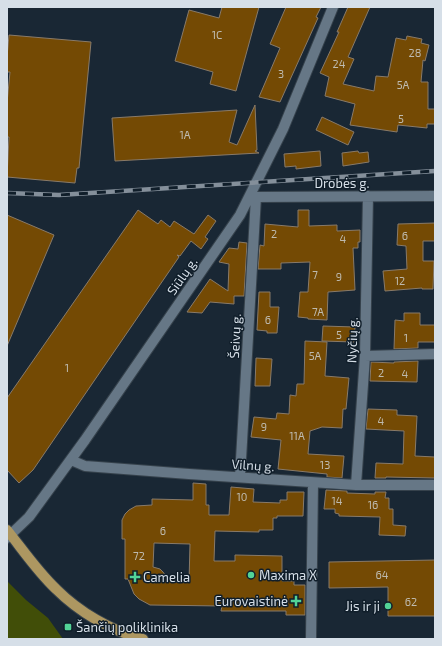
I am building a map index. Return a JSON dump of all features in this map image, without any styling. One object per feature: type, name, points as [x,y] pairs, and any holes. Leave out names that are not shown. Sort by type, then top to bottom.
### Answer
[{"type":"main road","points":[[8,534],[42,575],[72,603],[113,628],[143,639]]},
{"type":"street","name":"Siūlų g.","points":[[8,534],[29,516],[71,460],[253,195],[283,129],[333,7]]},
{"type":"street","name":"Drobės g.","points":[[253,195],[435,196]]},
{"type":"street","name":"Šeivų g.","points":[[240,477],[253,195]]},
{"type":"street","name":"Nyčių g.","points":[[356,485],[364,356],[368,196]]},
{"type":"street","points":[[364,356],[435,354]]},
{"type":"street","name":"Vilnų g.","points":[[71,460],[85,466],[313,483],[356,485],[435,485]]},
{"type":"street","points":[[311,639],[313,483]]},
{"type":"green space","points":[[7,581],[26,600],[48,618],[63,639],[7,639]]},
{"type":"building","points":[[222,7],[259,7],[236,91],[210,84],[213,72],[175,61],[189,10],[219,18]]},
{"type":"building","points":[[286,7],[321,7],[316,17],[318,18],[280,102],[259,97],[280,48],[270,44]]},
{"type":"building","points":[[348,7],[370,7],[348,57],[354,59],[343,84],[374,91],[376,76],[388,77],[396,38],[406,40],[407,36],[422,39],[421,43],[429,45],[425,61],[423,60],[421,82],[428,82],[428,109],[435,109],[435,124],[427,124],[427,128],[398,125],[397,132],[350,125],[355,104],[325,96],[329,77],[320,73],[339,32],[337,32]]},
{"type":"building","points":[[9,35],[91,42],[79,168],[77,168],[75,183],[7,177],[9,137],[7,137],[7,103],[10,72],[7,72],[7,57]]},
{"type":"building","points":[[255,105],[257,150],[255,151],[259,153],[115,161],[112,118],[237,110],[229,142],[237,145]]},
{"type":"building","points":[[322,117],[354,132],[348,145],[316,130]]},
{"type":"building","points":[[320,151],[321,166],[296,169],[296,166],[285,167],[284,154]]},
{"type":"building","points":[[358,151],[359,153],[368,152],[369,162],[343,166],[342,153]]},
{"type":"building","points":[[138,210],[158,224],[161,220],[170,227],[174,221],[194,234],[208,215],[216,221],[205,237],[208,239],[201,249],[191,241],[180,256],[177,255],[179,257],[33,470],[19,483],[7,470],[7,398]]},
{"type":"building","points":[[298,210],[309,210],[309,226],[337,225],[337,231],[360,230],[360,242],[358,242],[358,248],[353,248],[355,290],[328,292],[327,320],[298,317],[300,292],[308,292],[310,262],[281,263],[281,269],[258,269],[260,245],[264,246],[265,224],[298,227]]},
{"type":"building","points":[[7,215],[54,235],[7,346]]},
{"type":"building","points":[[435,223],[435,241],[423,241],[423,261],[434,261],[433,289],[422,288],[385,291],[383,271],[407,269],[406,246],[397,245],[398,224]]},
{"type":"building","points":[[239,242],[247,243],[244,296],[234,296],[234,304],[210,302],[202,313],[187,312],[210,279],[228,291],[229,264],[219,262],[229,248],[238,249]]},
{"type":"building","points":[[259,292],[270,292],[270,307],[279,307],[277,333],[267,333],[267,331],[257,330]]},
{"type":"building","points":[[404,313],[420,313],[420,325],[435,325],[435,342],[418,342],[418,348],[394,349],[395,320],[404,321]]},
{"type":"building","points":[[323,326],[355,327],[354,342],[322,341]]},
{"type":"building","points":[[305,341],[327,342],[325,376],[349,378],[346,409],[343,409],[342,428],[322,427],[310,431],[308,454],[344,456],[342,478],[327,477],[327,474],[278,469],[281,440],[251,437],[254,417],[276,419],[277,413],[289,414],[290,395],[296,396],[297,384],[304,384]]},
{"type":"building","points":[[256,358],[272,359],[270,386],[255,386]]},
{"type":"building","points":[[418,361],[417,382],[370,381],[371,362],[394,363]]},
{"type":"building","points":[[368,409],[397,410],[397,415],[417,416],[415,456],[435,457],[435,478],[375,478],[376,463],[403,464],[404,431],[366,429]]},
{"type":"building","points":[[193,483],[206,484],[206,505],[209,505],[209,515],[229,515],[231,487],[254,489],[253,502],[280,503],[280,500],[287,500],[287,492],[304,492],[303,516],[277,516],[277,518],[273,518],[273,530],[259,530],[259,532],[215,531],[214,561],[235,561],[235,555],[282,556],[282,581],[294,581],[294,585],[305,585],[305,615],[286,615],[286,611],[221,611],[222,606],[150,605],[139,599],[134,594],[128,579],[125,579],[125,539],[122,539],[122,520],[125,514],[136,506],[152,505],[152,499],[193,500]],"holes":[[[154,543],[190,544],[189,582],[170,582],[160,569],[153,567]]]},
{"type":"building","points":[[326,490],[347,491],[347,493],[375,494],[375,492],[386,492],[385,498],[389,498],[389,509],[393,509],[393,525],[406,526],[405,536],[379,535],[380,517],[339,516],[339,514],[335,513],[335,509],[324,509]]},
{"type":"building","points":[[435,560],[435,616],[388,616],[388,587],[329,588],[329,562]]},
{"type":"railway","points":[[7,193],[59,195],[435,171]]},
{"type":"place","name":"Maxima X","points":[[251,575]]},
{"type":"place","name":"Camelia","points":[[135,577]]},
{"type":"place","name":"Eurovaistinė","points":[[296,601]]},
{"type":"place","name":"Jis ir ji","points":[[388,606]]},
{"type":"place","name":"Šančių poliklinika","points":[[68,627]]}]
